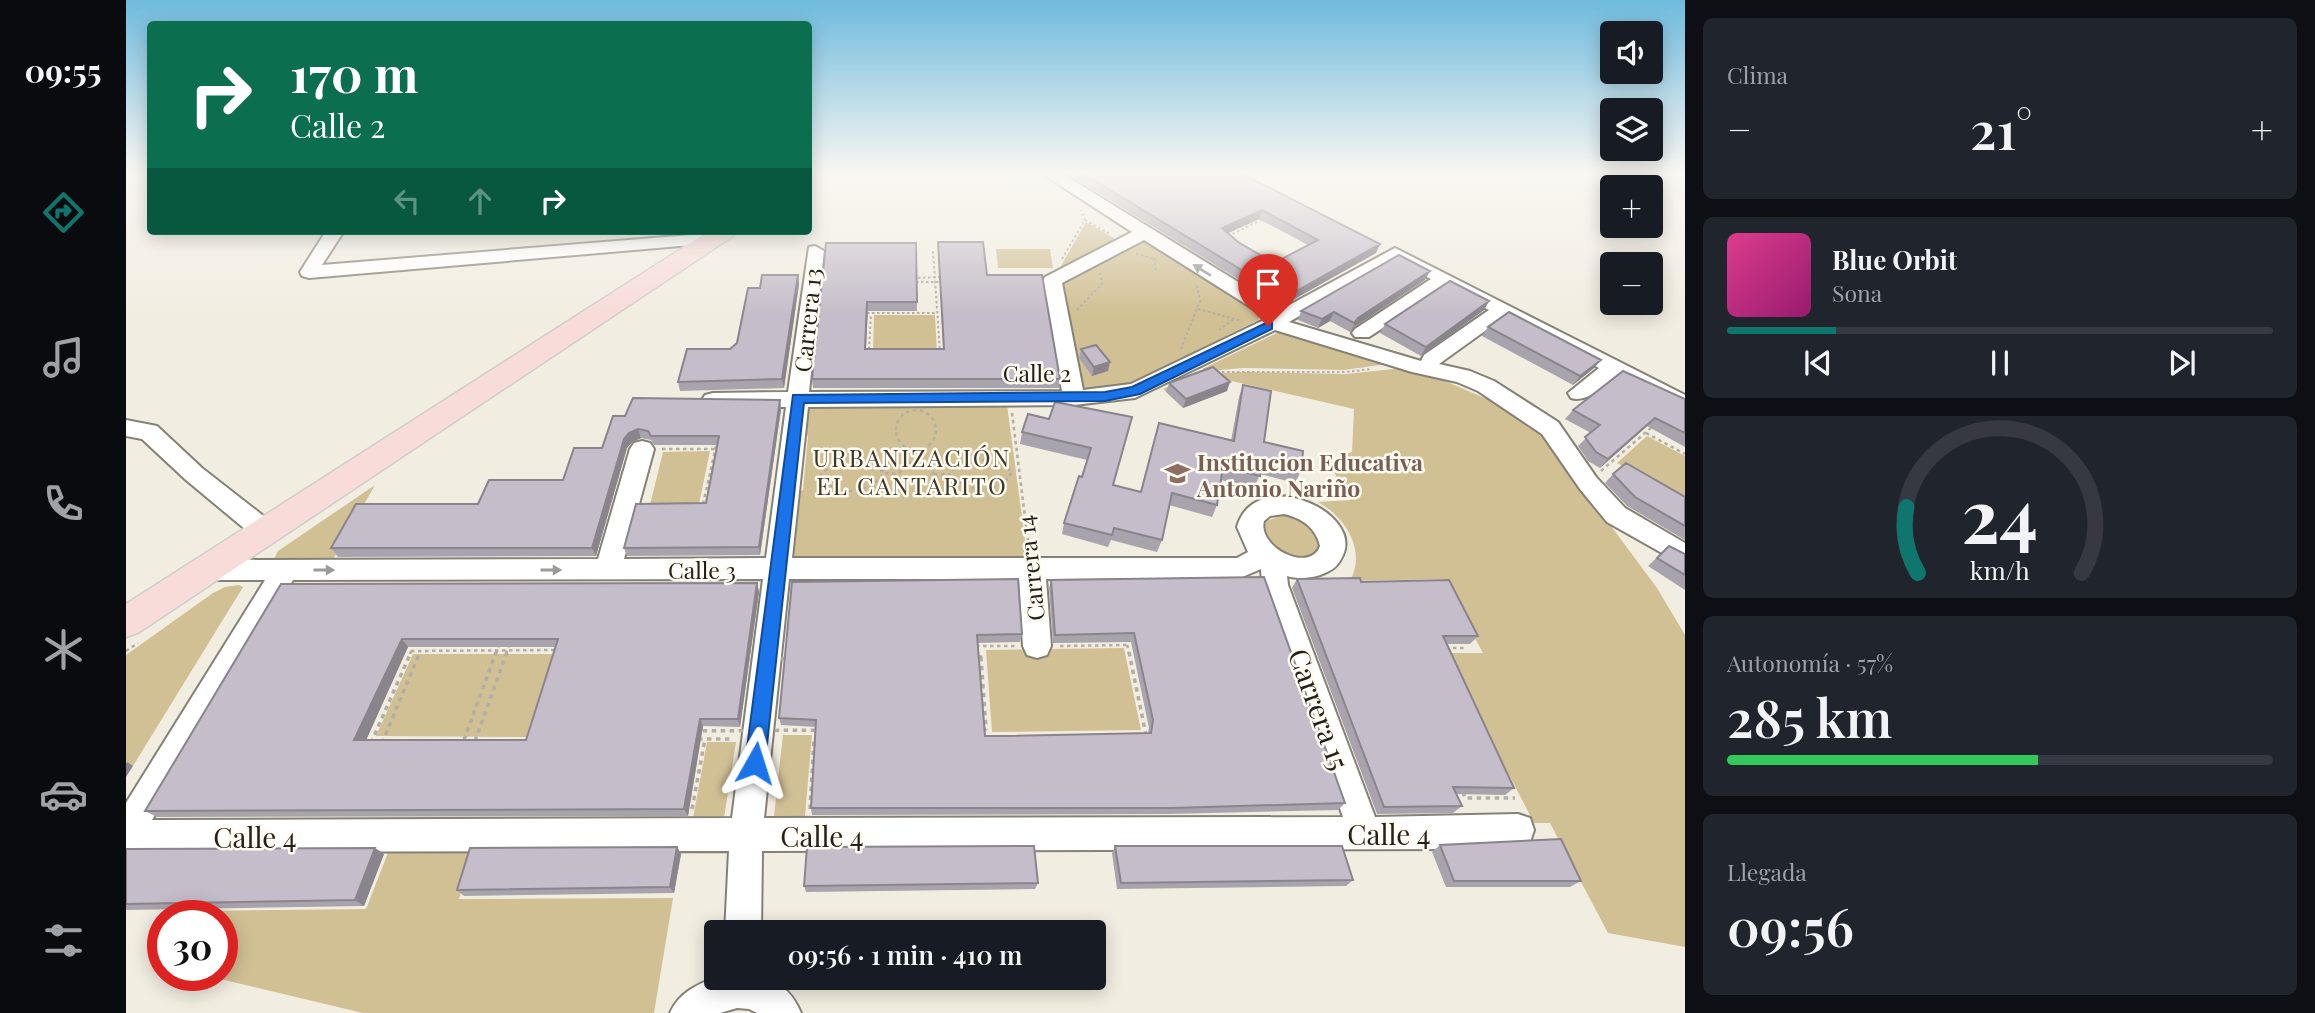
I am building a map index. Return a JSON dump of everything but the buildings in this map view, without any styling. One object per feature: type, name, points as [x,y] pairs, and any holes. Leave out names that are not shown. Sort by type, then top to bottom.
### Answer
[{"type":"main road","points":[[126,622],[718,235]]},
{"type":"street","points":[[1124,220],[1272,323],[1419,368],[1475,380],[1550,428],[1588,483],[1616,515],[1685,556]]},
{"type":"street","points":[[1074,398],[1052,281],[1127,249],[1144,233]]},
{"type":"street","points":[[332,235],[309,272],[709,235]]},
{"type":"street","points":[[1371,241],[1682,403]]},
{"type":"street","name":"Carrera 13","points":[[743,920],[746,835],[815,251]]},
{"type":"street","name":"Calle 2","points":[[685,400],[1074,398],[1135,391],[1272,323],[1395,253]]},
{"type":"street","points":[[1362,333],[1444,279]]},
{"type":"street","points":[[1431,360],[1503,309]]},
{"type":"street","points":[[1579,393],[1614,366]]},
{"type":"street","points":[[126,428],[149,432],[194,474],[266,532]]},
{"type":"street","points":[[608,570],[642,449]]},
{"type":"street","name":"Calle 3","points":[[206,570],[1240,568],[1271,562]]},
{"type":"street","name":"Carrera 15","points":[[1271,562],[1364,833]]},
{"type":"street","name":"Carrera 14","points":[[1032,569],[1037,646]]},
{"type":"street","points":[[126,835],[285,570]]},
{"type":"street","name":"Calle 4","points":[[126,835],[687,836],[1518,830]]},
{"type":"street","points":[[689,1013],[702,1001],[724,990]]},
{"type":"street","points":[[754,990],[777,1005],[782,1013]]},
{"type":"path","points":[[1085,220],[1127,249],[1158,260]]},
{"type":"path","points":[[1052,281],[1053,273],[1085,220]]},
{"type":"path","points":[[1220,240],[1261,220]]},
{"type":"path","points":[[933,251],[940,355]]},
{"type":"path","points":[[1154,258],[1156,270]]},
{"type":"path","points":[[1060,328],[1068,326],[1076,312],[1101,286],[1101,270]]},
{"type":"path","points":[[935,280],[948,277]]},
{"type":"path","points":[[908,280],[949,282]]},
{"type":"path","points":[[1192,281],[1200,290],[1201,299],[1181,341],[1181,370],[1201,373],[1245,370],[1346,372],[1372,369]]},
{"type":"path","points":[[1198,309],[1257,325],[1272,323]]},
{"type":"path","points":[[743,314],[756,313]]},
{"type":"path","points":[[858,313],[937,313]]},
{"type":"path","points":[[869,355],[871,313]]},
{"type":"path","points":[[1219,330],[1234,319]]},
{"type":"path","name":"Carrera 14","points":[[1010,398],[1032,569]]},
{"type":"path","points":[[1588,483],[1682,403]]},
{"type":"path","points":[[914,409],[930,415],[935,428],[932,442],[917,451],[908,449],[897,438],[896,423],[900,416],[914,409]]},
{"type":"path","points":[[1646,433],[1685,454]]},
{"type":"path","points":[[916,461],[917,451]]},
{"type":"path","points":[[949,474],[959,461],[968,459],[999,461],[1012,472],[1019,473]]},
{"type":"path","points":[[884,473],[873,486],[864,489],[832,487],[821,475],[833,463],[842,460],[873,462],[884,473],[899,474]]},
{"type":"path","points":[[899,474],[903,465],[916,461],[929,465],[934,474]]},
{"type":"path","points":[[934,474],[949,474],[961,485],[994,488],[1009,479],[1012,472]]},
{"type":"path","points":[[899,474],[904,483],[917,487],[929,483],[934,474]]},
{"type":"path","points":[[1124,632],[1147,738],[1136,738]]},
{"type":"path","points":[[366,754],[416,639]]},
{"type":"path","points":[[377,754],[425,639]]},
{"type":"path","points":[[489,741],[464,741],[501,639]]},
{"type":"path","points":[[475,741],[511,639]]},
{"type":"path","points":[[1440,648],[1467,648]]},
{"type":"path","points":[[981,657],[986,729]]},
{"type":"path","points":[[532,732],[554,660]]},
{"type":"path","points":[[687,836],[705,739]]},
{"type":"path","points":[[691,740],[758,739]]},
{"type":"path","points":[[808,835],[814,739],[828,739]]},
{"type":"path","points":[[371,742],[396,742]]},
{"type":"path","points":[[1460,785],[1465,798],[1515,798]]},
{"type":"shaded area","points":[[1086,222],[1121,242],[1058,271]]},
{"type":"shaded area","points":[[1142,240],[1254,308],[1260,315],[1258,320],[1137,381],[1083,391],[1055,282]]},
{"type":"shaded area","points":[[996,249],[1050,249],[1053,268],[998,268]]},
{"type":"shaded area","points":[[874,315],[935,315],[937,353],[873,353]]},
{"type":"shaded area","points":[[1281,331],[1387,364],[1344,370],[1202,369]]},
{"type":"shaded area","points":[[1411,367],[1450,378],[1445,381],[1508,408],[1539,429],[1657,588],[1685,635],[1685,947],[1608,933],[1550,823],[1534,823],[1446,653],[1483,653],[1443,579],[1350,581],[1356,558],[1350,536],[1337,516],[1318,502],[1351,500],[1327,461],[1352,452],[1354,409],[1210,376],[1166,392],[1163,389],[1195,374],[1347,374]]},
{"type":"shaded area","points":[[807,405],[1007,405],[1028,562],[994,563],[985,557],[905,557],[897,563],[788,563],[796,493],[803,490],[808,436],[804,433]]},
{"type":"shaded area","points":[[1647,436],[1685,456],[1685,502],[1617,463]]},
{"type":"shaded area","points":[[710,451],[699,504],[650,505],[663,452]]},
{"type":"shaded area","points":[[375,485],[332,561],[274,559],[278,551]]},
{"type":"shaded area","points":[[1284,515],[1308,522],[1320,539],[1314,554],[1289,556],[1270,543],[1263,527],[1266,521]]},
{"type":"shaded area","points":[[225,587],[243,587],[133,766],[126,766],[126,655],[213,593]]},
{"type":"shaded area","points":[[1124,648],[1141,730],[992,732],[986,650]]},
{"type":"shaded area","points":[[413,654],[553,654],[526,737],[376,736]]},
{"type":"shaded area","points":[[783,735],[812,735],[805,816],[774,816]]},
{"type":"shaded area","points":[[707,742],[736,742],[724,818],[693,818]]},
{"type":"shaded area","points":[[389,850],[475,851],[459,899],[673,898],[654,1013],[363,1013],[238,983],[238,910],[366,909]]},
{"type":"place","name":"Institucion Educativa Antonio Nariño","points":[[1177,474]]},
{"type":"district","name":"URBANIZACIÓN EL CANTARITO","points":[[912,471]]},
{"type":"route","points":[[755,763],[798,399],[1105,396],[1135,391],[1268,326]]}]
